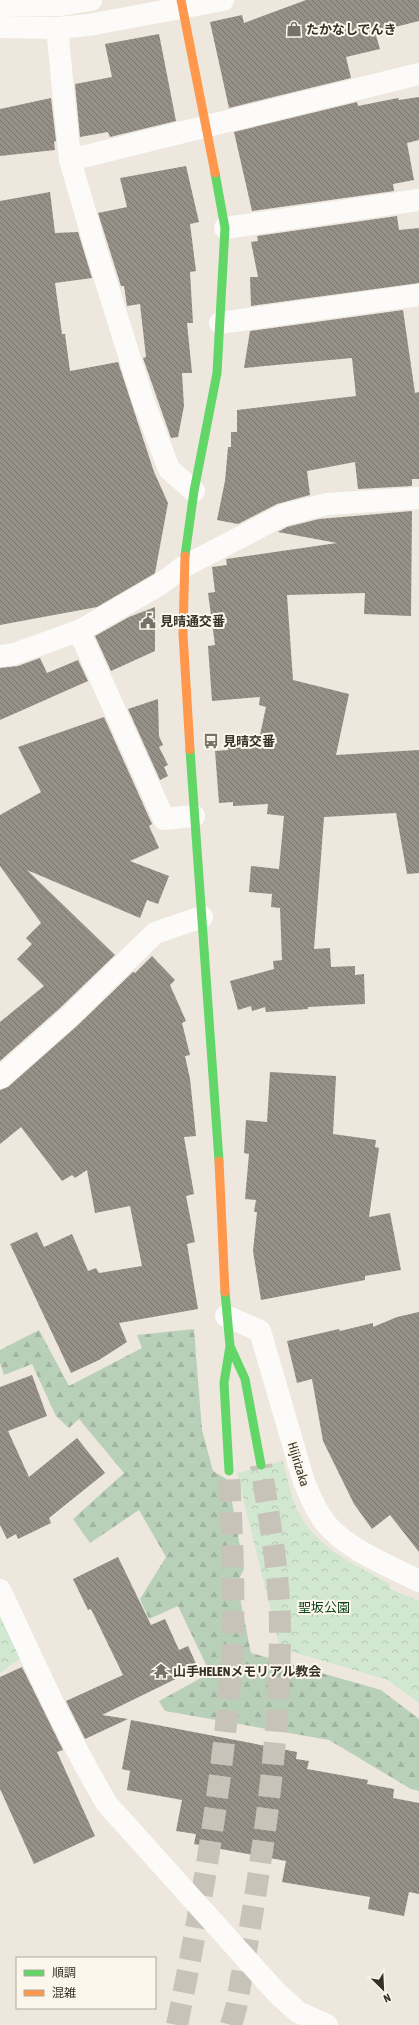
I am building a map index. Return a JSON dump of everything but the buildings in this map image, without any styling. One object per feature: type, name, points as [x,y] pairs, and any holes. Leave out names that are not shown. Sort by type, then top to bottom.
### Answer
[{"type":"street","points":[[0,5],[60,5],[91,0]]},
{"type":"street","points":[[0,27],[56,28],[89,25],[182,4],[224,0]]},
{"type":"street","points":[[182,4],[207,125],[225,228],[217,373],[194,491],[183,566],[184,634],[194,816],[219,1152],[226,1316],[230,1346],[224,1383],[229,1471]]},
{"type":"street","points":[[56,28],[70,160],[97,253],[143,400],[169,469],[194,491]]},
{"type":"street","points":[[70,160],[207,125],[419,74]]},
{"type":"street","points":[[225,228],[419,200]]},
{"type":"street","points":[[220,323],[419,295]]},
{"type":"street","points":[[0,656],[14,654],[79,631],[159,585],[183,566],[283,515],[327,504],[419,498]]},
{"type":"street","points":[[79,631],[164,819],[194,816]]},
{"type":"street","points":[[0,1078],[69,1017],[155,933],[202,917]]},
{"type":"street","name":"Hijirizaka","points":[[226,1316],[260,1331],[304,1482],[313,1505],[324,1522],[344,1540],[356,1548],[379,1562],[419,1581]]},
{"type":"street","points":[[230,1346],[245,1379],[261,1464]]},
{"type":"street","points":[[0,1590],[64,1723],[107,1804],[277,1993],[298,2012],[327,2025]]},
{"type":"green space","points":[[194,1329],[202,1430],[213,1471],[228,1480],[244,1569],[237,1583],[251,1653],[381,1690],[419,1719],[419,1791],[411,1789],[329,1740],[165,1711],[159,1701],[210,1673],[178,1606],[149,1619],[140,1599],[166,1557],[139,1510],[90,1543],[73,1519],[124,1473],[79,1419],[69,1428],[56,1416],[32,1364],[4,1375],[0,1363],[0,1350],[39,1330],[69,1386],[142,1348],[137,1335]]},
{"type":"green space","name":"聖坂公園","points":[[283,1461],[297,1509],[305,1523],[314,1534],[337,1554],[390,1584],[390,1589],[419,1601],[419,1703],[388,1680],[280,1648],[237,1473]]},
{"type":"green space","points":[[0,1609],[23,1656],[0,1673]]},
{"type":"tunnel","points":[[231,2025],[236,2008],[260,1867],[272,1773],[279,1678],[280,1609],[274,1547],[261,1465]]},
{"type":"tunnel","points":[[177,2025],[209,1850],[227,1717],[233,1623],[229,1471]]},
{"type":"traffic: fast","points":[[185,556],[194,491],[217,373],[225,228],[215,173]]},
{"type":"traffic: fast","points":[[190,750],[219,1161]]},
{"type":"traffic: fast","points":[[225,1292],[230,1346],[224,1383],[229,1471]]},
{"type":"traffic: fast","points":[[230,1346],[245,1379],[261,1465]]},
{"type":"traffic: slow","points":[[181,0],[215,173]]},
{"type":"traffic: slow","points":[[185,556],[183,634],[190,750]]},
{"type":"traffic: slow","points":[[219,1161],[225,1292]]},
{"type":"place","name":"たかなしでんき","points":[[294,29]]},
{"type":"place","name":"見晴通交番","points":[[148,621]]},
{"type":"place","name":"見晴交番","points":[[211,741]]},
{"type":"place","name":"山手HELENメモリアル教会","points":[[161,1671]]}]
